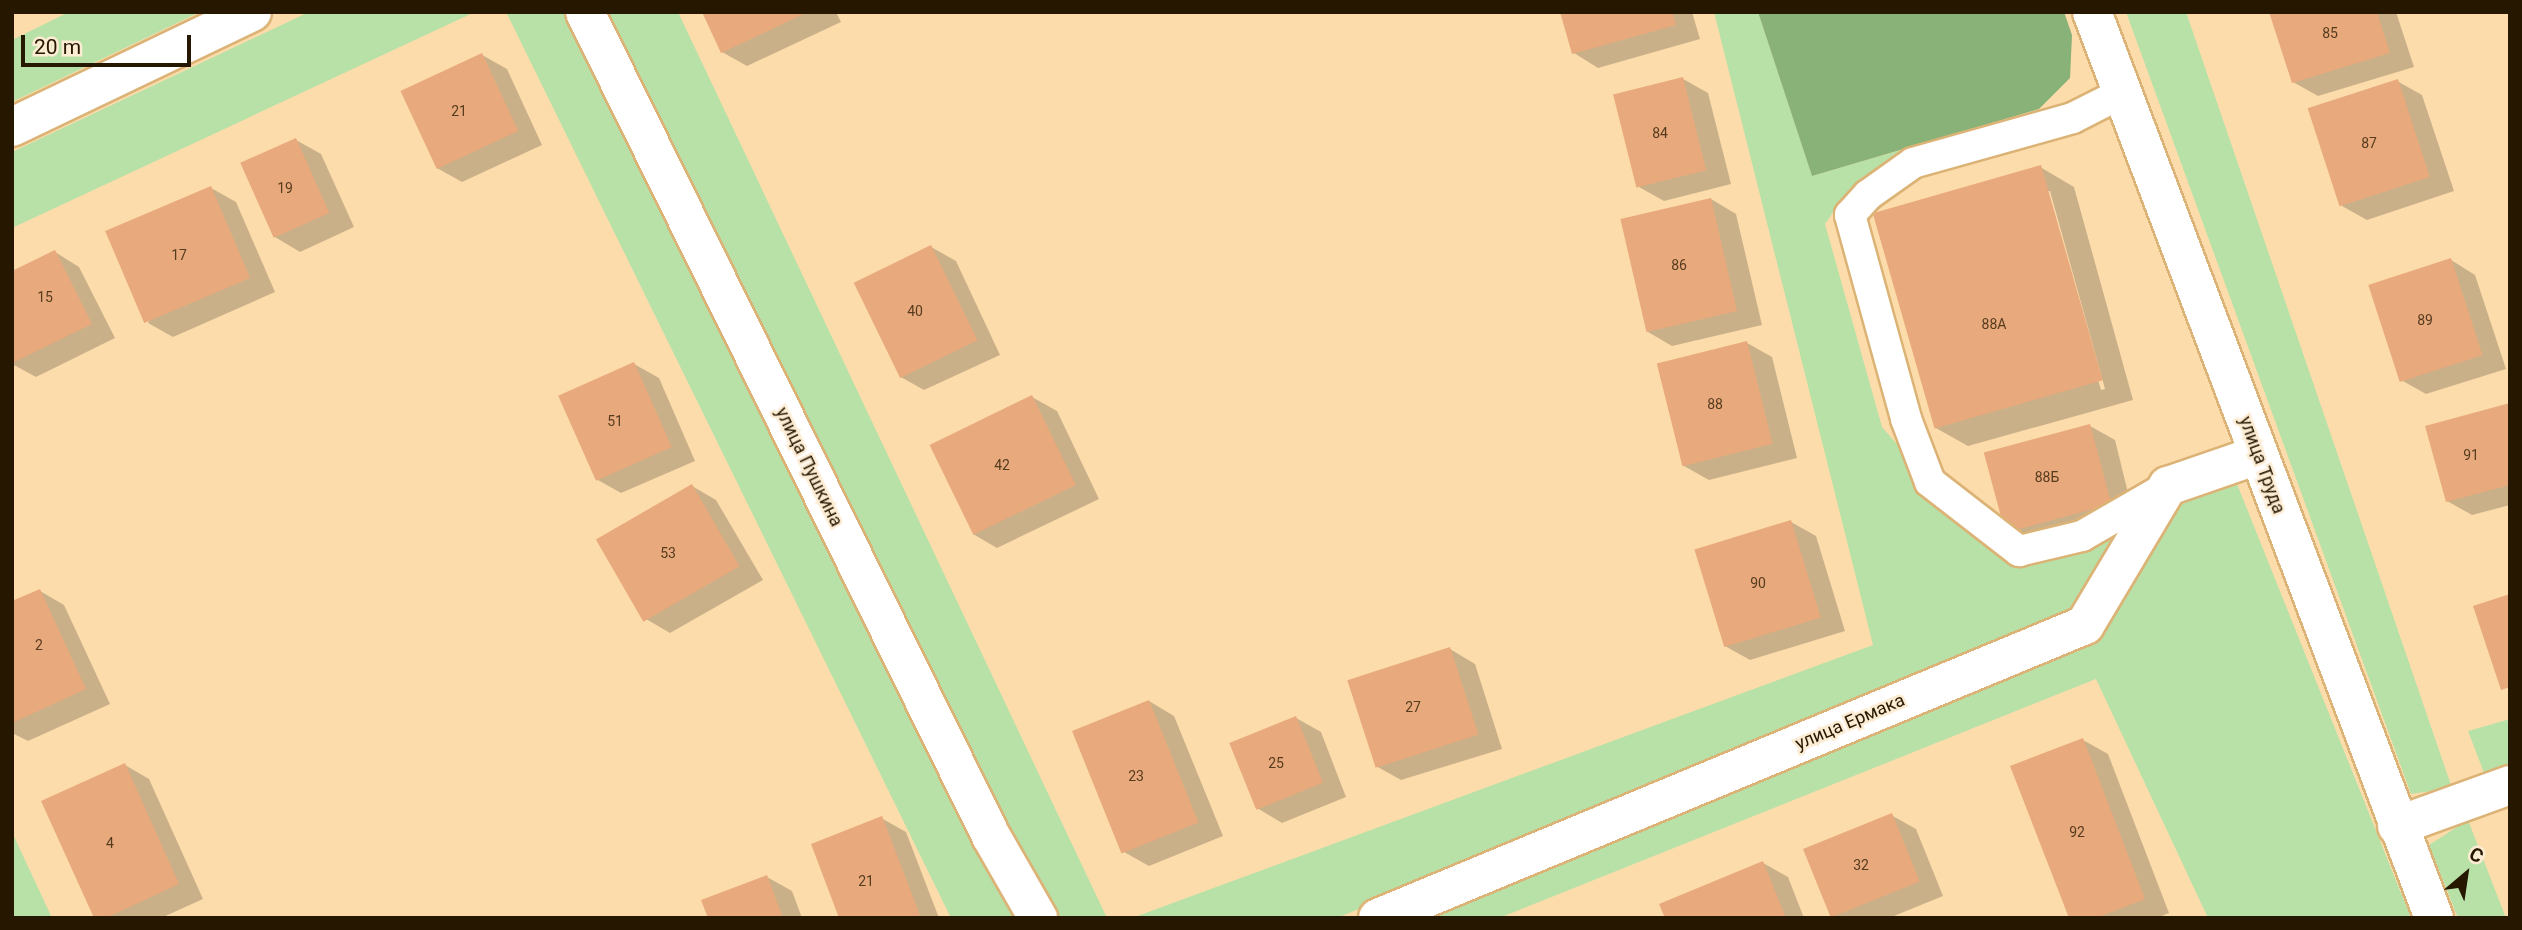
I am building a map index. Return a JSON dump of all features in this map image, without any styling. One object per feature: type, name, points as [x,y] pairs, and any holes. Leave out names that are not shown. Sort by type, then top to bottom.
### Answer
[{"type":"street","points":[[12,127],[252,12]]},
{"type":"street","name":"улица Пушкина","points":[[585,12],[984,824],[1038,918]]},
{"type":"street","name":"улица Труда","points":[[2092,12],[2434,918]]},
{"type":"street","points":[[2168,486],[2258,455]]},
{"type":"street","name":"улица Ермака","points":[[1378,918],[2085,625],[2168,486]]},
{"type":"street","points":[[2398,826],[2510,785]]},
{"type":"lane","points":[[2122,93],[2073,118],[1913,163],[1868,195],[1850,215],[1906,419],[1930,482],[2019,551],[2082,536],[2168,486]]},
{"type":"green space","points":[[69,12],[200,12],[12,102],[12,40]]},
{"type":"green space","points":[[309,12],[475,12],[12,228],[12,152]]},
{"type":"green space","points":[[506,12],[571,12],[1024,918],[951,918]]},
{"type":"green space","points":[[600,12],[678,12],[1107,918],[1054,918],[996,818]]},
{"type":"green space","points":[[1714,12],[1758,12],[1812,176],[1901,150],[1847,192],[1825,224],[1882,427],[1930,482],[2004,531],[2046,532],[2134,519],[2074,614],[1337,918],[1132,918],[1873,645]]},
{"type":"green space","points":[[1758,12],[2064,12],[2072,35],[2070,78],[2039,109],[1812,176]]},
{"type":"green space","points":[[2126,12],[2186,12],[2452,788],[2411,794]]},
{"type":"green space","points":[[2237,484],[2411,918],[2208,918],[2096,679],[1499,918],[1416,918],[2086,641],[2185,500]]},
{"type":"green space","points":[[2510,719],[2510,769],[2486,778],[2468,731]]},
{"type":"green space","points":[[2468,820],[2506,918],[2458,918],[2429,845]]},
{"type":"green space","points":[[12,832],[52,918],[12,918]]},
{"type":"building","points":[[702,12],[808,12],[721,53]]},
{"type":"building","points":[[1560,12],[1672,12],[1676,25],[1572,54]]},
{"type":"building","points":[[2269,12],[2377,12],[2390,53],[2292,83]]},
{"type":"building","points":[[482,53],[518,131],[437,169],[400,91]]},
{"type":"building","points":[[1683,77],[1706,170],[1636,188],[1613,94]]},
{"type":"building","points":[[2398,79],[2430,177],[2339,206],[2308,108]]},
{"type":"building","points":[[296,138],[329,213],[274,238],[240,163]]},
{"type":"building","points":[[2041,165],[2103,380],[1935,429],[1873,213]]},
{"type":"building","points":[[211,186],[250,278],[144,323],[105,231]]},
{"type":"building","points":[[1711,198],[1737,311],[1646,332],[1620,219]]},
{"type":"building","points":[[931,245],[977,340],[900,378],[854,283]]},
{"type":"building","points":[[55,250],[92,324],[12,363],[12,271]]},
{"type":"building","points":[[2451,258],[2483,355],[2400,382],[2368,285]]},
{"type":"building","points":[[1747,341],[1773,444],[1682,466],[1657,363]]},
{"type":"building","points":[[634,362],[672,447],[596,481],[558,396]]},
{"type":"building","points":[[1032,395],[1076,485],[973,535],[930,445]]},
{"type":"building","points":[[2510,403],[2510,485],[2446,502],[2425,426]]},
{"type":"building","points":[[2090,424],[2111,504],[2005,533],[1984,452]]},
{"type":"building","points":[[692,484],[740,566],[643,622],[596,540]]},
{"type":"building","points":[[1791,520],[1821,618],[1724,647],[1694,550]]},
{"type":"building","points":[[40,589],[86,689],[12,723],[12,601]]},
{"type":"building","points":[[2510,594],[2510,687],[2501,690],[2473,606]]},
{"type":"building","points":[[1450,647],[1478,734],[1376,768],[1347,680]]},
{"type":"building","points":[[1149,700],[1198,822],[1121,853],[1072,731]]},
{"type":"building","points":[[1296,716],[1323,783],[1256,810],[1229,743]]},
{"type":"building","points":[[2083,738],[2145,899],[2096,918],[2069,918],[2010,766]]},
{"type":"building","points":[[125,763],[179,884],[106,918],[94,918],[41,801]]},
{"type":"building","points":[[1892,813],[1920,882],[1831,918],[1803,849]]},
{"type":"building","points":[[882,816],[921,918],[839,918],[811,844]]},
{"type":"building","points":[[1763,861],[1786,918],[1665,918],[1659,904]]},
{"type":"building","points":[[767,875],[783,918],[708,918],[701,900]]}]
